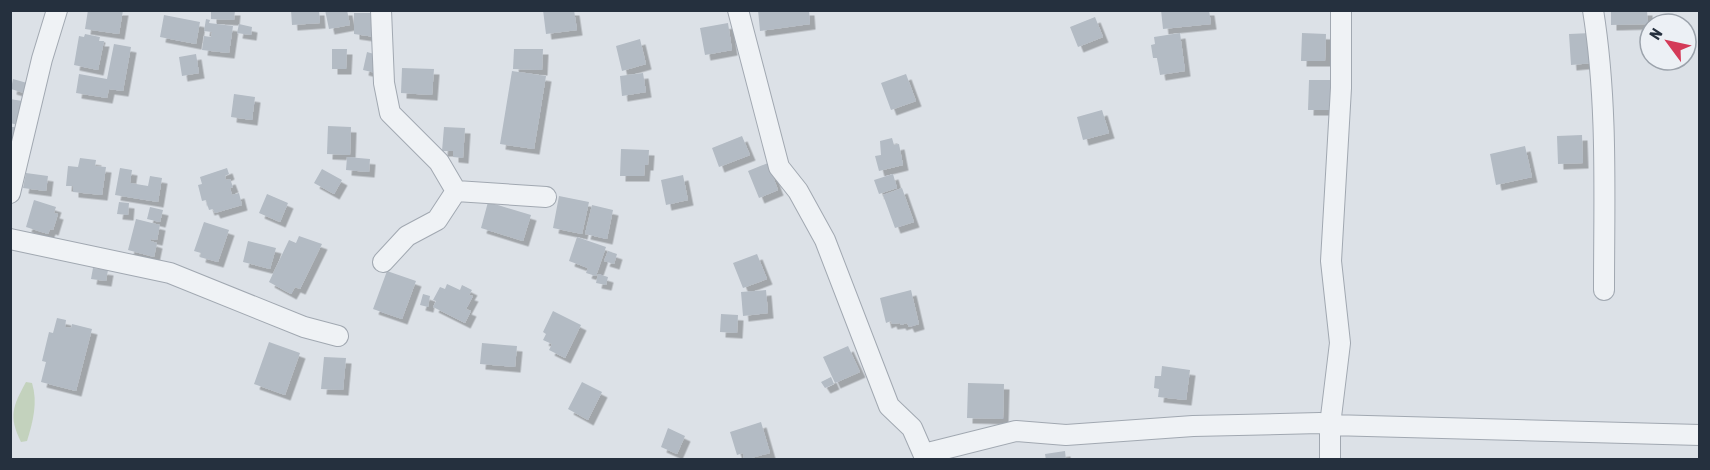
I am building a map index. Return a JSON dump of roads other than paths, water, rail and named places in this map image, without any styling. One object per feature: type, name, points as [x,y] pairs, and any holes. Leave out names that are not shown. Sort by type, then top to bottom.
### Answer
[{"type":"street","points":[[10,193],[42,59],[57,10]]},
{"type":"street","points":[[381,10],[384,83],[390,113],[439,162],[456,191]]},
{"type":"street","points":[[738,10],[779,167],[798,191],[825,240],[889,406],[912,428],[925,457],[1016,431],[1066,435],[1240,424],[1320,423],[1700,435]]},
{"type":"street","points":[[1330,459],[1330,425],[1340,342],[1331,261],[1341,88],[1341,10]]},
{"type":"street","points":[[1593,10],[1599,44],[1603,114],[1604,290]]},
{"type":"street","points":[[456,191],[546,197]]},
{"type":"street","points":[[383,262],[407,236],[437,220],[456,191]]},
{"type":"street","points":[[10,239],[170,273],[304,327],[338,336]]}]
